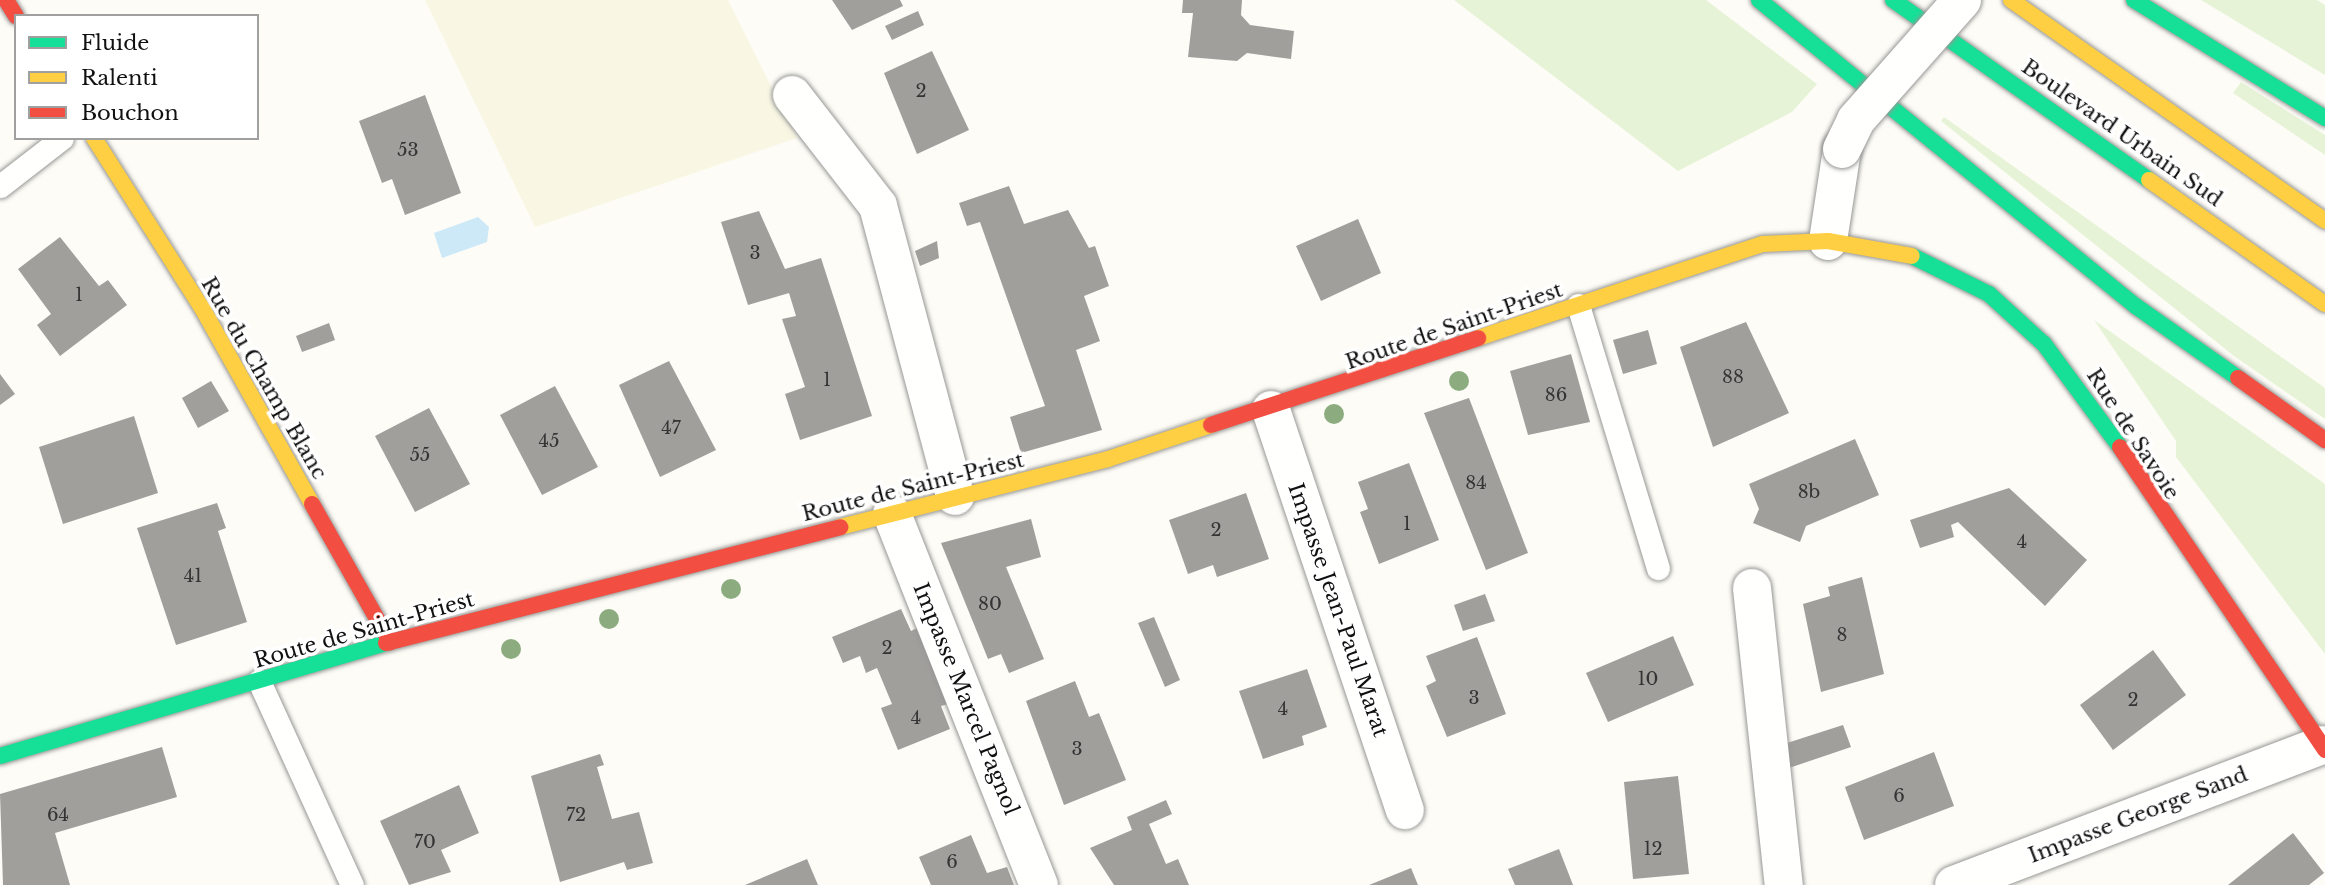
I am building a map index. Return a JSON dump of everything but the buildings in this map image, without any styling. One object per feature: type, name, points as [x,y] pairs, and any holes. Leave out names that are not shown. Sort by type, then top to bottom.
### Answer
[{"type":"main road","points":[[1759,0],[2137,307],[2325,440]]},
{"type":"main road","name":"Boulevard Urbain Sud","points":[[1893,0],[2325,304]]},
{"type":"main road","points":[[2011,0],[2325,221]]},
{"type":"main road","points":[[2134,0],[2325,118]]},
{"type":"main road","name":"Rue du Champ Blanc","points":[[95,140],[202,307],[390,642]]},
{"type":"main road","name":"Route de Saint-Priest","points":[[0,756],[390,642],[892,514],[1270,410],[1763,244],[1828,241]]},
{"type":"main road","name":"Rue de Savoie","points":[[1828,241],[1920,257],[1989,294],[2044,344],[2095,405],[2164,520],[2323,747]]},
{"type":"street","points":[[1828,241],[1842,149],[1856,120],[1962,0]]},
{"type":"street","points":[[792,95],[878,206],[955,496]]},
{"type":"street","name":"Impasse Jean-Paul Marat","points":[[1270,410],[1405,810]]},
{"type":"street","name":"Impasse Marcel Pagnol","points":[[892,514],[1040,885]]},
{"type":"street","points":[[1752,588],[1784,885]]},
{"type":"street","name":"Impasse George Sand","points":[[1954,885],[2323,747]]},
{"type":"lane","points":[[0,186],[59,140]]},
{"type":"lane","points":[[1578,305],[1658,568]]},
{"type":"lane","points":[[259,681],[352,885]]},
{"type":"shaded area","points":[[425,0],[728,0],[797,138],[535,227]]},
{"type":"green space","points":[[1454,0],[1706,0],[1817,84],[1792,112],[1678,171]]},
{"type":"green space","points":[[2201,0],[2317,0],[2325,5],[2325,75]]},
{"type":"green space","points":[[2241,82],[2325,135],[2325,155],[2233,93]]},
{"type":"green space","points":[[1944,117],[2325,388],[2325,419],[2234,356],[1941,121]]},
{"type":"green space","points":[[2094,320],[2325,484],[2325,654],[2176,457],[2176,441]]},
{"type":"water","points":[[478,217],[489,227],[487,242],[442,258],[434,233]]},
{"type":"traffic: fast","points":[[1759,0],[2137,307],[2238,378]]},
{"type":"traffic: fast","points":[[1893,0],[2149,180]]},
{"type":"traffic: fast","points":[[2134,0],[2325,118]]},
{"type":"traffic: fast","points":[[1912,256],[1989,294],[2044,344],[2120,447]]},
{"type":"traffic: fast","points":[[0,756],[386,643]]},
{"type":"traffic: slow","points":[[2011,0],[2325,221]]},
{"type":"traffic: slow","points":[[95,140],[202,308],[312,504]]},
{"type":"traffic: slow","points":[[2149,180],[2325,304]]},
{"type":"traffic: slow","points":[[1478,338],[1763,244],[1828,241],[1912,256]]},
{"type":"traffic: slow","points":[[840,527],[1108,459],[1211,425]]},
{"type":"traffic: jam","points":[[6,0],[15,14]]},
{"type":"traffic: jam","points":[[1211,425],[1478,338]]},
{"type":"traffic: jam","points":[[2238,378],[2325,440]]},
{"type":"traffic: jam","points":[[2120,447],[2325,750]]},
{"type":"traffic: jam","points":[[312,504],[390,642]]},
{"type":"traffic: jam","points":[[386,643],[840,527]]}]
